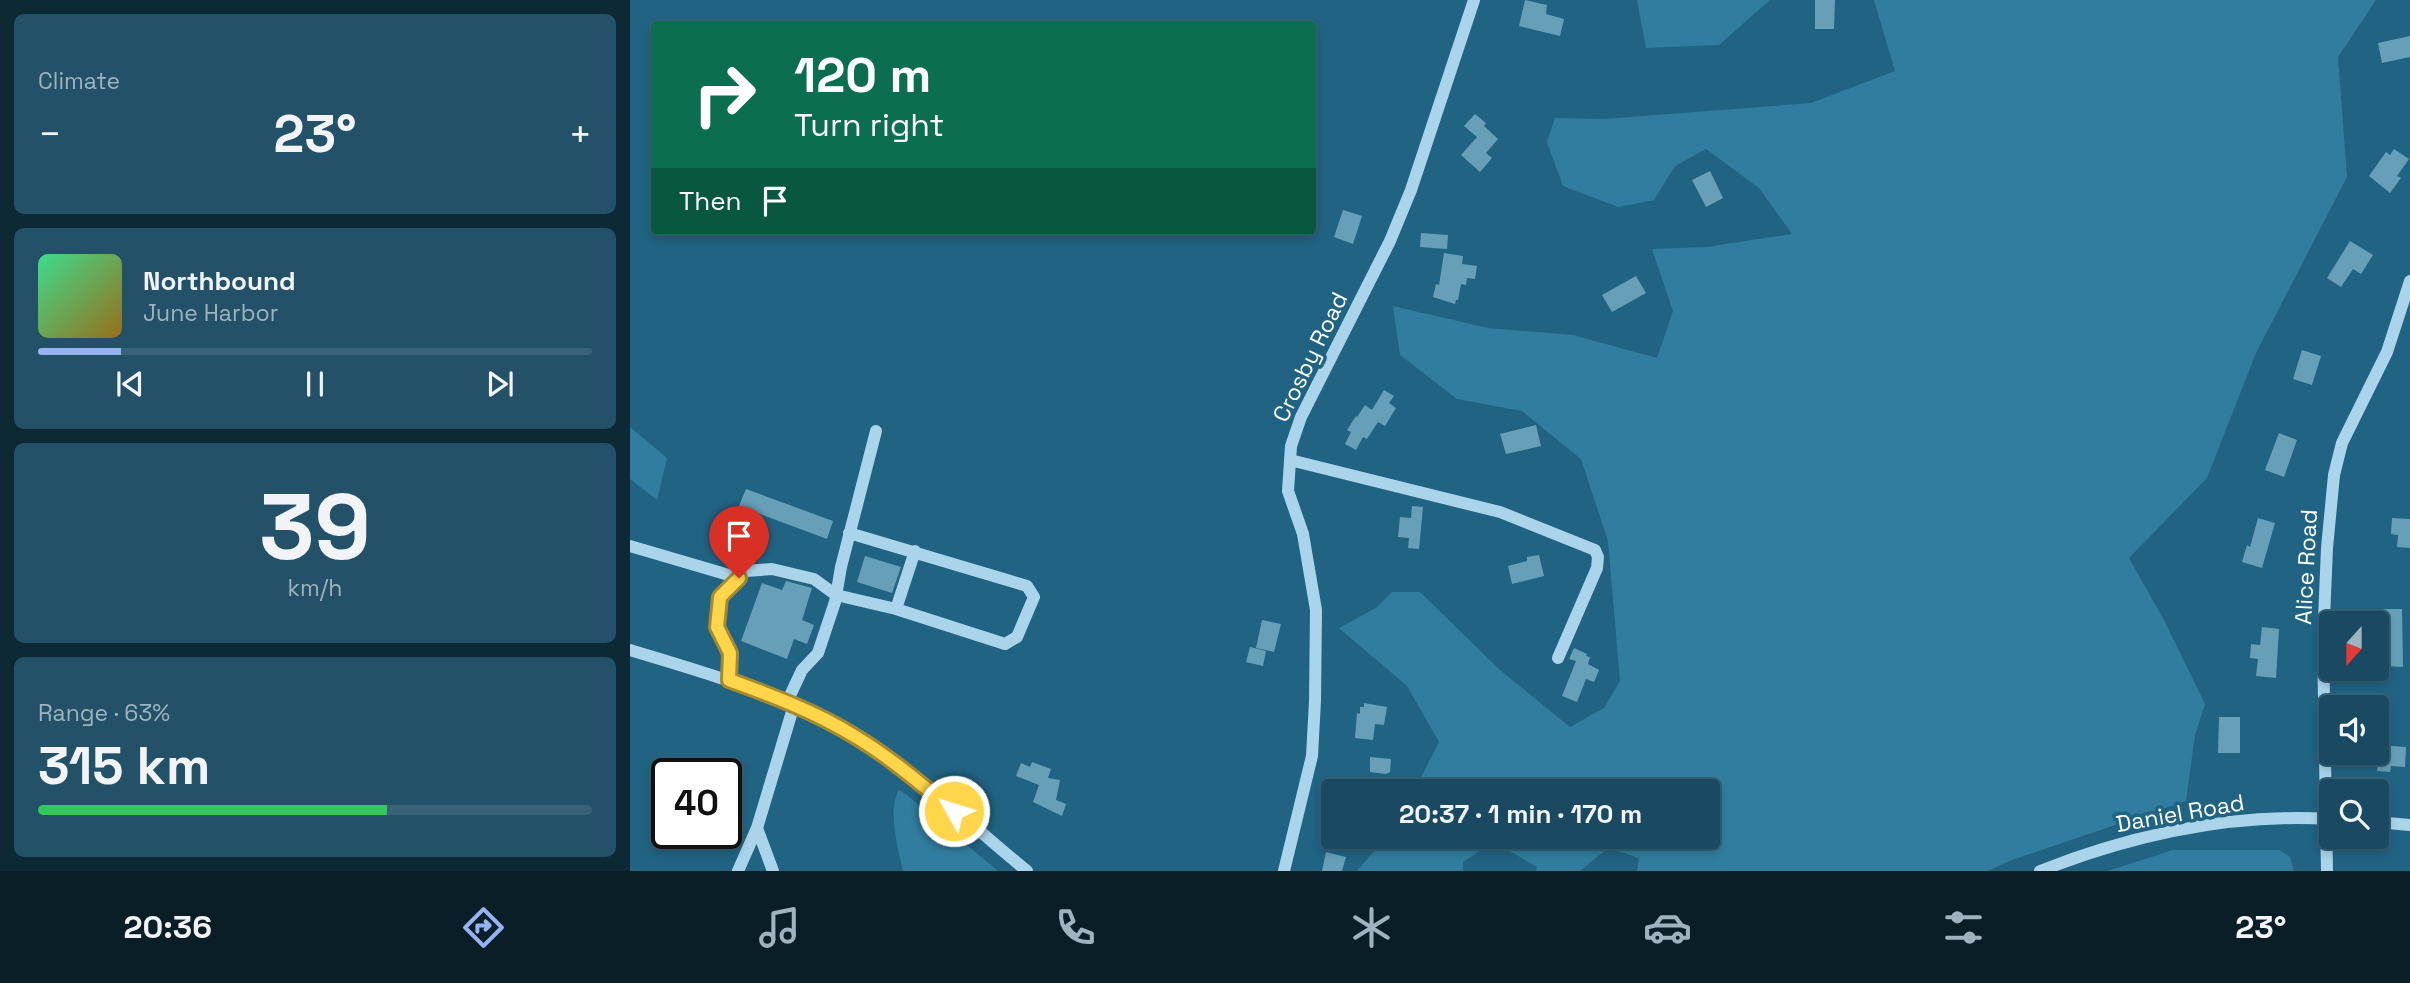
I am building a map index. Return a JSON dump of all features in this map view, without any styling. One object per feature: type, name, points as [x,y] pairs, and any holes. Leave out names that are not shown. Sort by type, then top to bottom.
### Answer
[{"type":"street","name":"Crosby Road","points":[[1284,871],[1312,756],[1315,701],[1316,610],[1303,534],[1288,491],[1290,446],[1301,417],[1360,303],[1408,198],[1475,0]]},
{"type":"street","name":"Alice Road","points":[[2328,779],[2323,643],[2327,548],[2334,475],[2342,443],[2387,352],[2410,281]]},
{"type":"street","points":[[738,871],[757,828],[802,670],[818,653],[836,595],[876,431]]},
{"type":"street","points":[[1290,460],[1500,512],[1595,550],[1598,557],[1597,568],[1558,658]]},
{"type":"street","points":[[729,680],[730,653],[717,627],[720,597],[746,571],[772,569],[814,579],[836,595],[896,609],[1004,644],[1017,637],[1034,597],[1027,586],[849,533]]},
{"type":"street","points":[[630,546],[739,578]]},
{"type":"street","points":[[896,609],[915,551]]},
{"type":"street","points":[[630,650],[729,680],[791,703],[856,736],[886,757],[1027,871]]},
{"type":"street","name":"Daniel Road","points":[[2040,871],[2119,843],[2170,831],[2274,818],[2319,819]]},
{"type":"street","points":[[2389,823],[2410,825]]},
{"type":"street","points":[[757,828],[773,871]]},
{"type":"street","name":"Alice Road","points":[[2327,871],[2328,849]]},
{"type":"shaded area","points":[[1637,0],[1770,0],[1719,45],[1646,48]]},
{"type":"shaded area","points":[[1874,0],[2376,0],[2338,57],[2347,177],[2256,353],[2207,478],[2129,558],[2164,620],[2205,704],[2195,735],[2186,801],[2009,861],[1988,871],[1637,871],[1639,858],[1611,849],[1720,849],[1720,779],[1420,779],[1439,742],[1407,686],[1339,628],[1376,608],[1392,592],[1420,592],[1500,670],[1570,727],[1604,708],[1620,681],[1608,541],[1581,459],[1522,411],[1457,399],[1400,355],[1393,306],[1488,328],[1573,335],[1657,358],[1673,311],[1652,249],[1707,247],[1792,234],[1759,188],[1706,149],[1675,166],[1654,200],[1618,207],[1563,186],[1547,142],[1555,118],[1604,119],[1811,103],[1895,71]]},
{"type":"shaded area","points":[[630,427],[667,458],[657,500],[630,479]]},
{"type":"shaded area","points":[[899,790],[998,871],[903,871],[894,818]]},
{"type":"shaded area","points":[[1376,849],[1483,849],[1463,862],[1463,871],[1357,871]]},
{"type":"shaded area","points":[[1506,849],[1607,849],[1580,871],[1536,871],[1537,867]]},
{"type":"shaded area","points":[[2173,850],[2279,850],[2290,857],[2294,871],[2108,871]]},
{"type":"building","points":[[1525,0],[1547,5],[1546,14],[1564,19],[1560,36],[1519,26]]},
{"type":"building","points":[[1815,0],[1835,0],[1834,29],[1815,29]]},
{"type":"building","points":[[2410,36],[2410,57],[2382,63],[2378,43]]},
{"type":"building","points":[[1475,114],[1498,139],[1486,153],[1492,158],[1480,172],[1461,155],[1477,137],[1464,126]]},
{"type":"building","points":[[2394,149],[2409,159],[2397,176],[2401,178],[2390,193],[2369,176],[2386,152],[2390,155]]},
{"type":"building","points":[[1710,171],[1723,198],[1706,207],[1692,180]]},
{"type":"building","points":[[1343,210],[1362,216],[1353,244],[1334,237]]},
{"type":"building","points":[[1421,233],[1448,235],[1447,249],[1420,247]]},
{"type":"building","points":[[2350,241],[2373,255],[2361,274],[2353,269],[2341,287],[2327,278]]},
{"type":"building","points":[[1444,253],[1463,256],[1462,264],[1477,266],[1475,279],[1467,278],[1466,285],[1461,284],[1455,304],[1433,297],[1436,284],[1439,285]]},
{"type":"building","points":[[1636,276],[1646,293],[1612,312],[1602,295]]},
{"type":"building","points":[[2302,350],[2321,356],[2312,385],[2293,379]]},
{"type":"building","points":[[1384,390],[1394,396],[1389,403],[1396,408],[1385,426],[1378,422],[1367,439],[1363,437],[1356,450],[1345,444],[1351,432],[1347,430],[1356,416],[1365,405],[1372,410]]},
{"type":"building","points":[[1536,425],[1541,446],[1506,454],[1500,434]]},
{"type":"building","points":[[2279,433],[2297,440],[2284,477],[2265,470]]},
{"type":"building","points":[[746,489],[833,521],[827,539],[739,506]]},
{"type":"building","points":[[1412,506],[1423,507],[1419,549],[1408,548],[1409,538],[1398,537],[1400,517],[1411,518]]},
{"type":"building","points":[[2258,518],[2275,523],[2262,568],[2242,562],[2247,545],[2250,547]]},
{"type":"building","points":[[2392,518],[2410,519],[2410,548],[2397,547],[2398,535],[2391,534]]},
{"type":"building","points":[[1539,555],[1544,576],[1512,584],[1508,566],[1527,561],[1527,557]]},
{"type":"building","points":[[865,556],[901,567],[892,593],[857,582]]},
{"type":"building","points":[[786,581],[812,588],[802,620],[814,625],[807,644],[794,639],[787,659],[741,641],[762,583],[782,590]]},
{"type":"building","points":[[2402,609],[2403,667],[2389,666],[2389,611],[2383,611]]},
{"type":"building","points":[[1262,620],[1281,624],[1274,652],[1256,648]]},
{"type":"building","points":[[2262,627],[2279,629],[2276,678],[2256,676],[2258,659],[2250,658],[2251,644],[2260,645]]},
{"type":"building","points":[[1250,647],[1266,651],[1263,666],[1246,662]]},
{"type":"building","points":[[1574,648],[1587,654],[1586,656],[1590,657],[1588,664],[1599,670],[1594,682],[1586,679],[1577,702],[1562,696],[1576,661],[1569,659]]},
{"type":"building","points":[[1364,703],[1387,707],[1384,725],[1375,724],[1373,740],[1355,738],[1357,713],[1360,714],[1360,707],[1364,707]]},
{"type":"building","points":[[2219,717],[2240,717],[2240,753],[2218,753]]},
{"type":"building","points":[[2389,746],[2406,747],[2405,767],[2391,766],[2390,772],[2377,771],[2378,765],[2389,765]]},
{"type":"building","points":[[1370,757],[1391,759],[1390,772],[1370,772]]},
{"type":"building","points":[[1032,762],[1051,769],[1048,778],[1060,780],[1056,800],[1066,804],[1062,816],[1033,802],[1039,785],[1016,776],[1021,763],[1030,767]]},
{"type":"building","points":[[1326,852],[1346,857],[1342,871],[1322,871]]},
{"type":"route","points":[[739,578],[720,597],[717,627],[730,653],[729,680],[794,705],[856,736],[954,811]]}]
